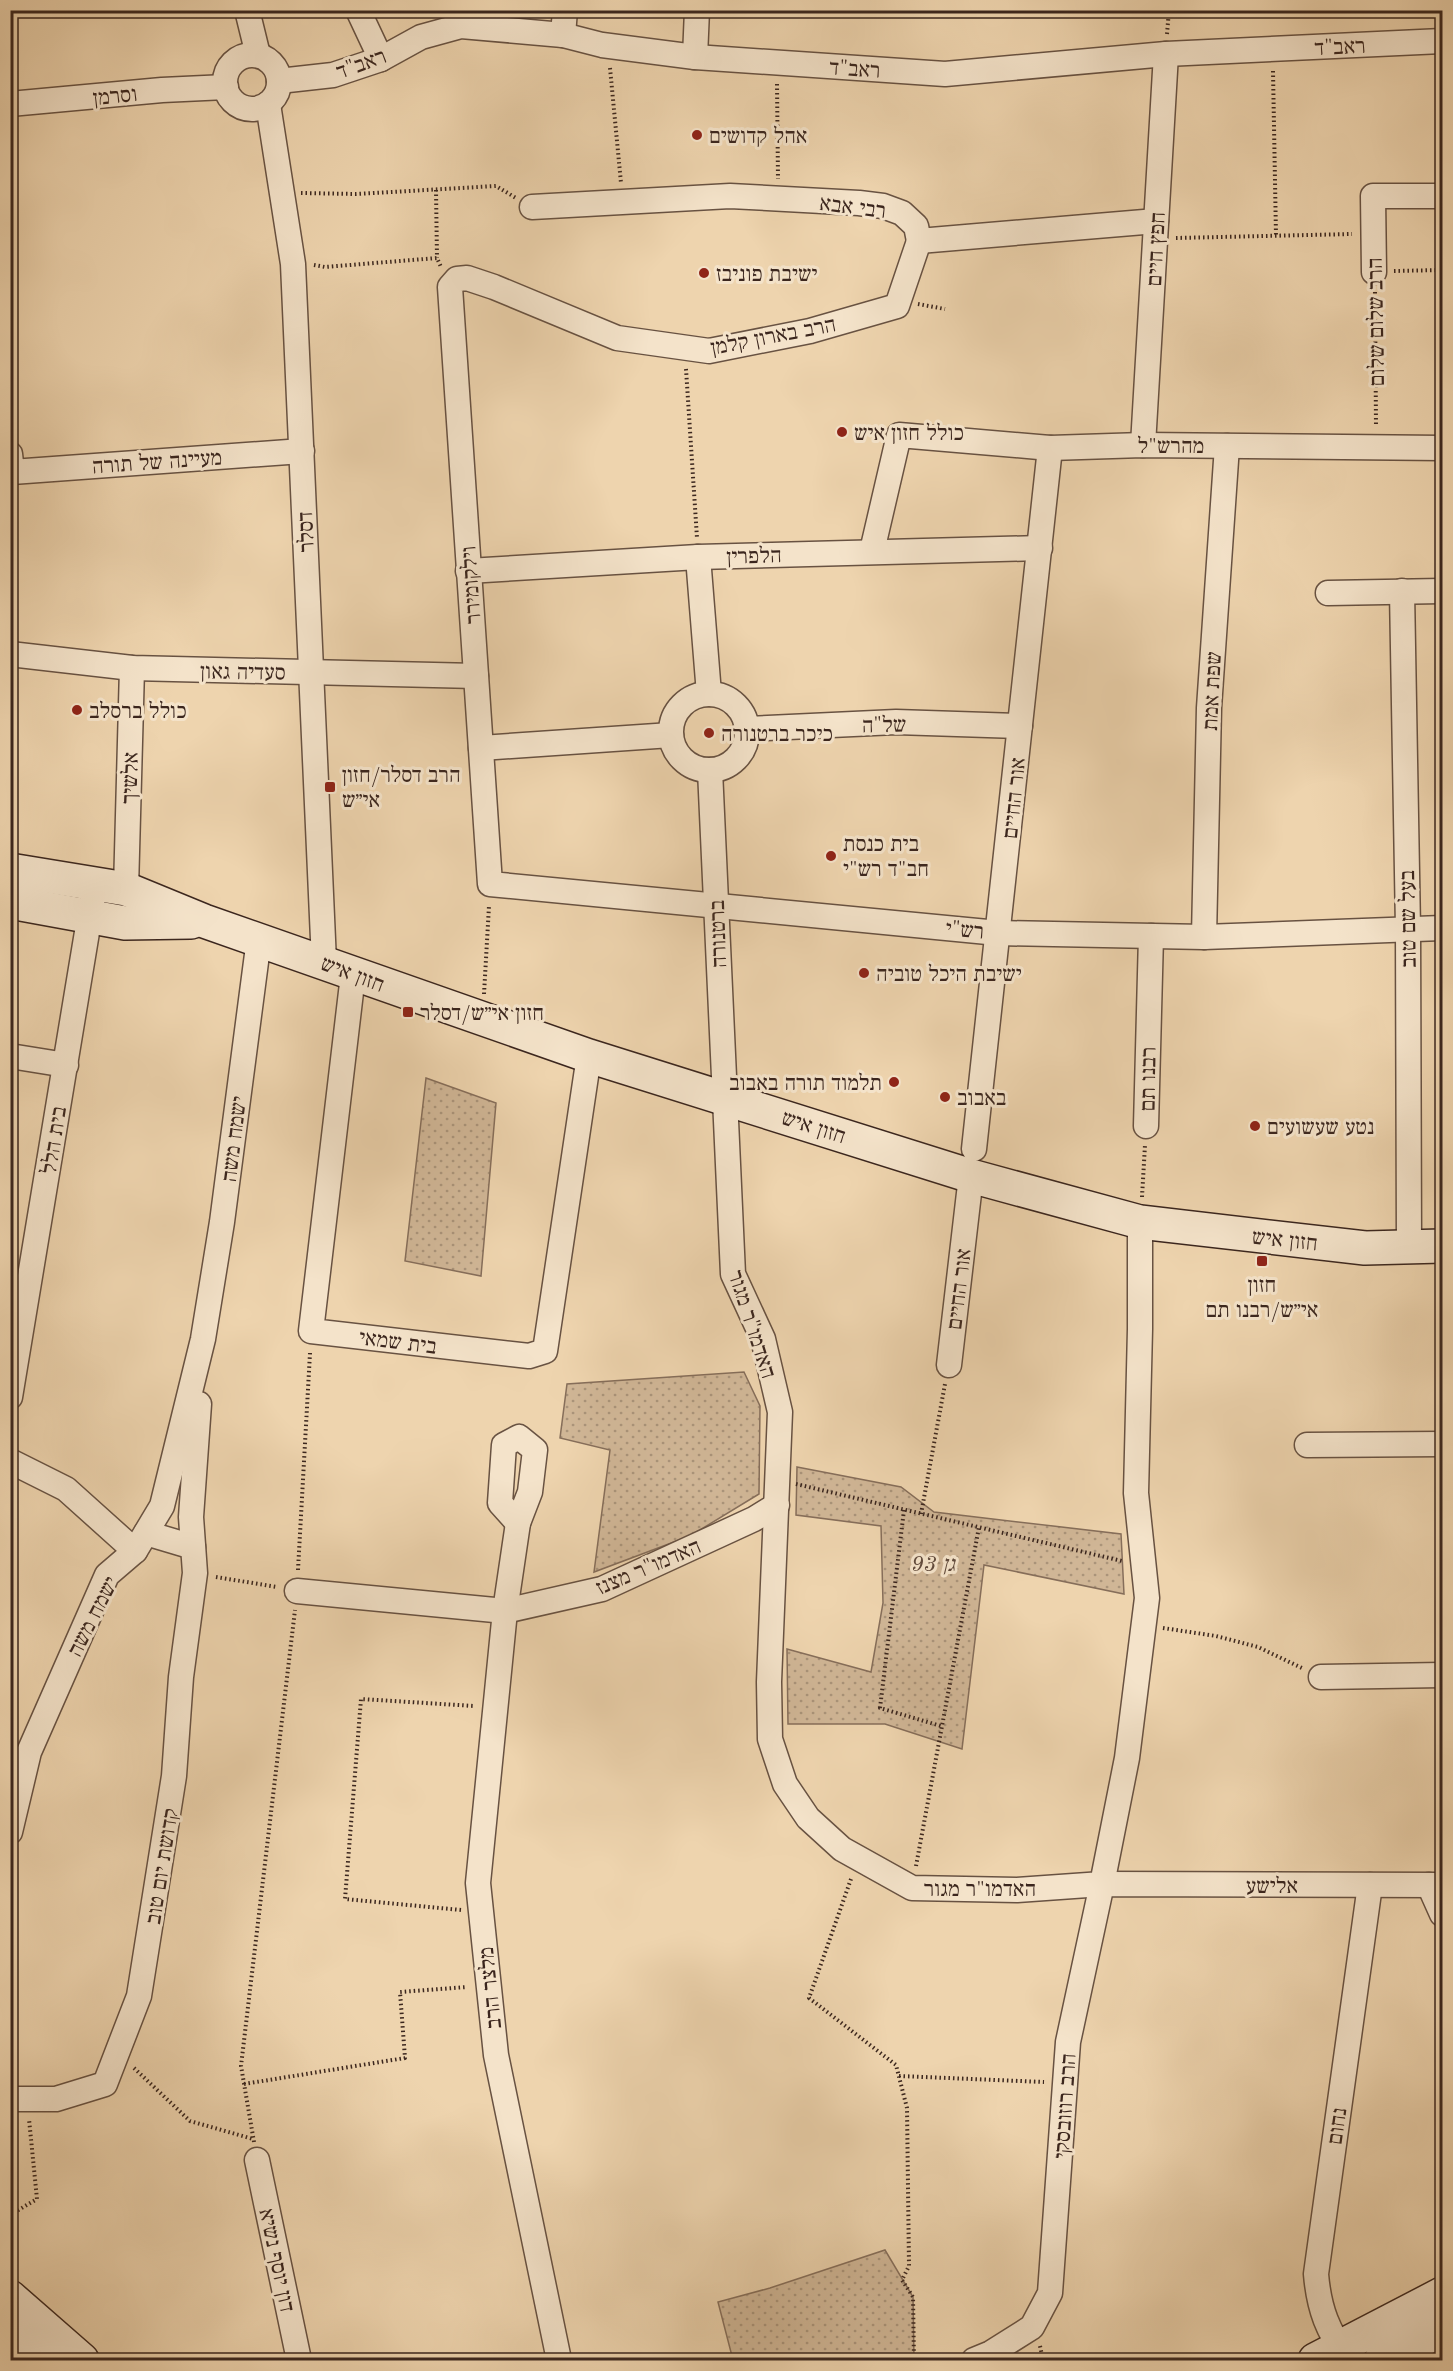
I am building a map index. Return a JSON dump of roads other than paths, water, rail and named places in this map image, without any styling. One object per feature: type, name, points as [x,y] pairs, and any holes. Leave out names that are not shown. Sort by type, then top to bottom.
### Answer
[{"type":"street","points":[[247,10],[258,55],[273,65],[279,81],[278,90],[268,104],[260,108],[243,108],[230,97],[225,79],[227,70],[240,58],[258,55]]},
{"type":"street","points":[[358,10],[381,59]]},
{"type":"street","points":[[563,35],[565,10]]},
{"type":"street","points":[[695,57],[697,10]]},
{"type":"street","name":"ראב\"ד","points":[[279,81],[333,75],[381,59],[421,36],[461,26],[563,35],[602,45],[695,57],[945,74],[1166,54],[1443,41]]},
{"type":"street","name":"חפץ חיים","points":[[1143,445],[1166,54]]},
{"type":"street","name":"וסרמן","points":[[10,104],[162,90],[226,87]]},
{"type":"street","name":"דסלר","points":[[268,104],[293,264],[311,673],[338,968]]},
{"type":"street","name":"רבי אבא","points":[[532,207],[730,196],[883,206],[902,213],[916,226],[919,241]]},
{"type":"street","name":"הרב שלום שלום","points":[[1374,272],[1373,196],[1443,196]]},
{"type":"street","points":[[919,241],[1156,230]]},
{"type":"street","name":"הרב בארון קלמן","points":[[450,287],[458,279],[467,278],[617,338],[709,351],[810,331],[897,306],[919,241]]},
{"type":"street","name":"וילקומירר","points":[[450,287],[490,884]]},
{"type":"street","name":"מהרש\"ל","points":[[872,552],[899,435],[1050,448],[1143,445],[1443,448]]},
{"type":"street","name":"שפת אמת","points":[[1204,937],[1209,708],[1227,446]]},
{"type":"street","name":"אור החיים","points":[[949,1365],[1050,448]]},
{"type":"street","name":"מעיינה של תורה","points":[[11,463],[302,451]]},
{"type":"street","points":[[698,546],[709,694]]},
{"type":"street","name":"הלפרין","points":[[468,571],[698,546],[872,552],[1040,548]]},
{"type":"street","name":"בעל שם טוב","points":[[1402,591],[1408,929],[1409,1246]]},
{"type":"street","points":[[1328,593],[1443,591]]},
{"type":"street","name":"סעדיה גאון","points":[[10,654],[132,668],[476,675]]},
{"type":"street","name":"אלשיך","points":[[111,885],[132,668]]},
{"type":"street","points":[[709,694],[720,695],[730,700],[745,718],[747,729],[746,741],[741,753],[733,762],[722,768],[710,770],[699,769],[680,756],[671,735],[672,722],[677,711],[696,696],[709,694]]},
{"type":"street","name":"של\"ה","points":[[747,729],[896,722],[1020,726]]},
{"type":"street","points":[[481,748],[671,735]]},
{"type":"street","name":"ברטנורה","points":[[710,770],[724,1098]]},
{"type":"street","name":"חזון איש","points":[[10,870],[111,885],[204,921],[589,1056],[724,1098],[973,1163],[1140,1222],[1365,1248],[1443,1246]]},
{"type":"street","name":"רש\"י","points":[[490,884],[998,933],[1204,937],[1443,928]]},
{"type":"street","name":"בית הלל","points":[[10,1397],[16,1326],[66,1065],[90,916],[111,885]]},
{"type":"street","name":"חזון איש","points":[[10,902],[125,923],[204,921]]},
{"type":"street","name":"רבנו תם","points":[[1146,1126],[1151,936]]},
{"type":"street","name":"ישמח משה","points":[[10,1832],[29,1752],[107,1575],[141,1542],[162,1506],[203,1339],[222,1222],[259,939]]},
{"type":"street","name":"בית שמאי","points":[[338,968],[311,1331],[529,1356],[545,1351],[589,1056]]},
{"type":"street","points":[[10,1056],[66,1065]]},
{"type":"street","name":"האדמו\"ר מגור","points":[[724,1098],[733,1274],[763,1339],[780,1412],[770,1739],[785,1784],[808,1818],[842,1849],[912,1887],[1017,1890],[1102,1884]]},
{"type":"street","points":[[1102,1884],[1127,1758],[1147,1598],[1136,1493],[1140,1222]]},
{"type":"street","name":"ישמח משה","points":[[193,1548],[191,1517],[203,1339]]},
{"type":"street","points":[[1307,1445],[1443,1444]]},
{"type":"street","points":[[10,1461],[66,1489],[141,1542],[193,1548]]},
{"type":"street","name":"האדמו\"ר מצנז","points":[[297,1591],[506,1611],[602,1589],[754,1519],[777,1505]]},
{"type":"street","name":"מלצר הרב","points":[[518,1523],[506,1611],[478,1882],[496,2055],[559,2361]]},
{"type":"street","name":"קדושת יום טוב","points":[[17,2100],[56,2099],[105,2084],[139,1996],[174,1776],[181,1677],[195,1573],[193,1548]]},
{"type":"street","points":[[1321,1677],[1443,1675]]},
{"type":"street","name":"אלישע","points":[[1102,1884],[1436,1885]]},
{"type":"street","name":"הרב רוזובסקי","points":[[974,2361],[1032,2327],[1050,2294],[1068,2042],[1102,1884]]},
{"type":"street","name":"נחום","points":[[1334,2356],[1318,2302],[1316,2274],[1370,1885]]},
{"type":"street","points":[[1436,1885],[1443,1914]]},
{"type":"street","name":"דון יוסף נשיא","points":[[255,2150],[299,2361]]},
{"type":"street","points":[[1334,2356],[1443,2294]]},
{"type":"street","points":[[10,2297],[82,2361]]},
{"type":"street","points":[[1381,2361],[1443,2330]]},
{"type":"street","points":[[10,2337],[39,2361]]},
{"type":"place","name":"אהל קדושים","points":[[697,135]]},
{"type":"place","name":"ישיבת פוניבז","points":[[704,273]]},
{"type":"place","name":"כולל חזון איש","points":[[842,432]]},
{"type":"place","name":"כולל ברסלב","points":[[77,710]]},
{"type":"place","name":"כיכר ברטנורה","points":[[709,733]]},
{"type":"place","name":"הרב דסלר/חזון אי״ש","points":[[330,787]]},
{"type":"place","name":"בית כנסת חב\"ד רש\"י","points":[[831,856]]},
{"type":"place","name":"ישיבת היכל טוביה","points":[[864,973]]},
{"type":"place","name":"חזון אי״ש/דסלר","points":[[408,1012]]},
{"type":"place","name":"תלמוד תורה באבוב","points":[[894,1082]]},
{"type":"place","name":"באבוב","points":[[945,1097]]},
{"type":"place","name":"נטע שעשועים","points":[[1255,1126]]},
{"type":"place","name":"חזון אי״ש/רבנו תם","points":[[1262,1261]]},
{"type":"park label","name":"גן 93","points":[[933,1563]]}]
